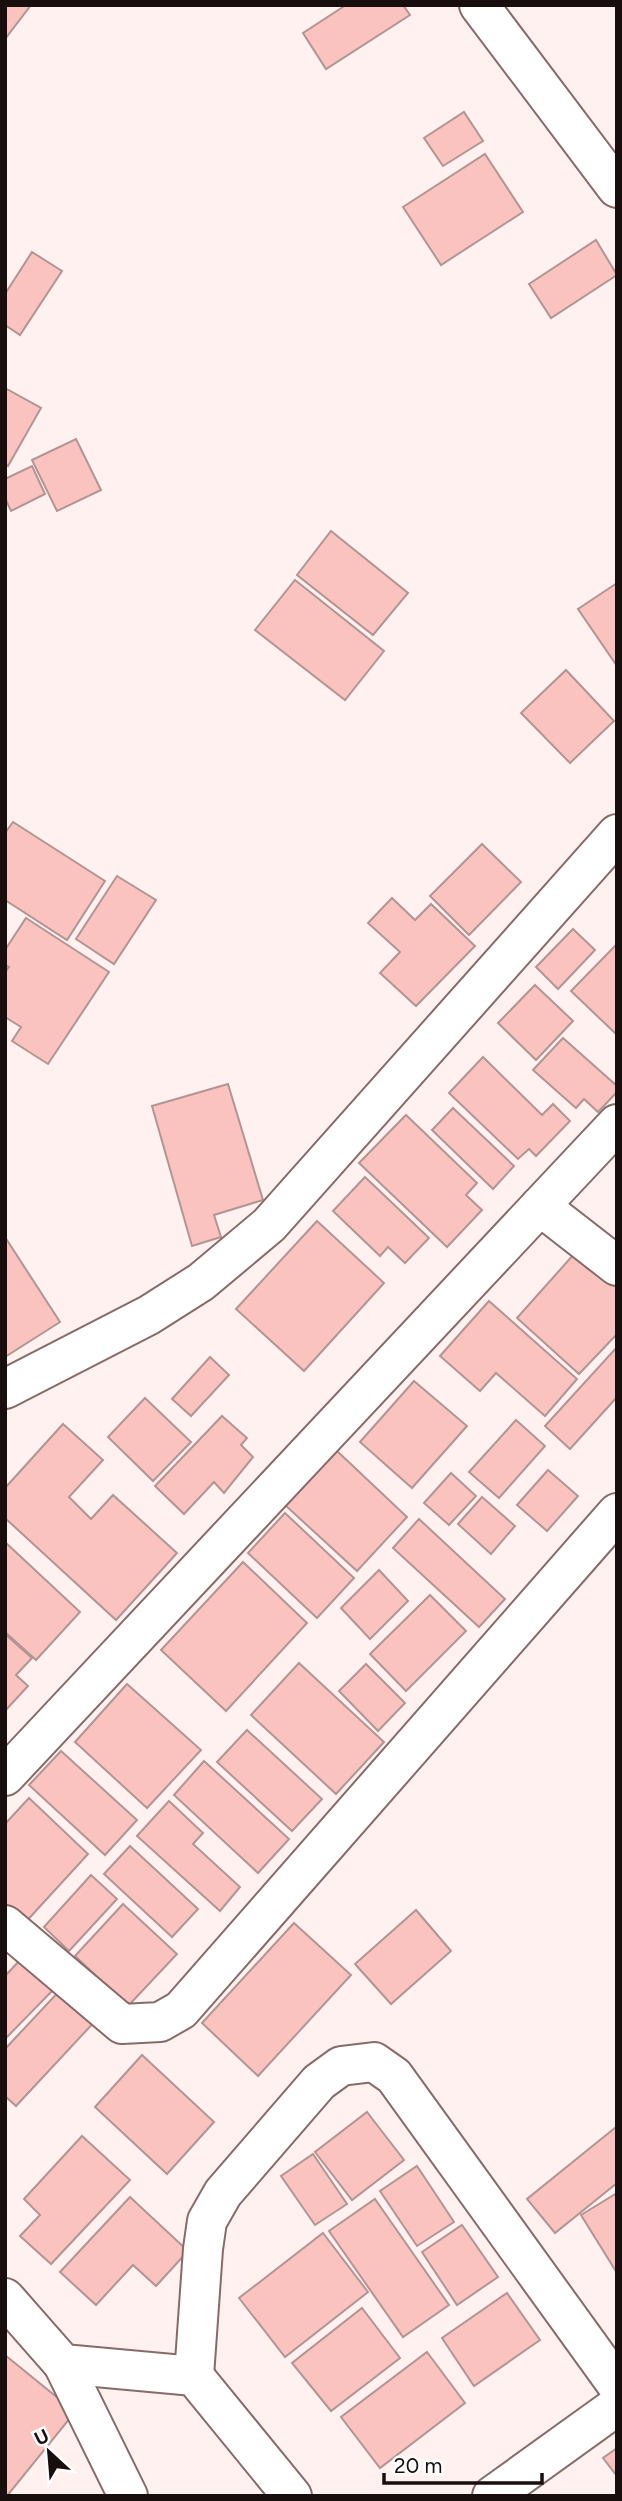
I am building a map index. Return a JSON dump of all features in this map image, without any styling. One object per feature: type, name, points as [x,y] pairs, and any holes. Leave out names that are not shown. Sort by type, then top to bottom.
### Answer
[{"type":"street","points":[[479,5],[617,188]]},
{"type":"street","points":[[5,1389],[149,1315],[201,1282],[269,1225],[617,835]]},
{"type":"street","points":[[5,1776],[617,1124]]},
{"type":"street","points":[[540,1206],[617,1266]]},
{"type":"street","points":[[5,1925],[122,2024],[160,2022],[181,2010],[617,1513]]},
{"type":"street","points":[[292,2496],[194,2376],[203,2249],[207,2221],[223,2193],[318,2082],[341,2066],[374,2062],[394,2076],[617,2385]]},
{"type":"street","points":[[5,2298],[63,2364],[128,2496]]},
{"type":"street","points":[[63,2364],[194,2376]]},
{"type":"street","points":[[492,2496],[617,2406]]},
{"type":"building","points":[[5,5],[31,5],[5,39]]},
{"type":"building","points":[[346,5],[403,5],[410,15],[326,69],[303,33]]},
{"type":"building","points":[[464,112],[483,141],[443,166],[424,138]]},
{"type":"building","points":[[485,154],[523,212],[441,265],[403,207]]},
{"type":"building","points":[[596,240],[617,275],[551,318],[529,284]]},
{"type":"building","points":[[32,252],[62,271],[20,335],[5,325],[5,294]]},
{"type":"building","points":[[5,388],[41,408],[8,466],[5,464]]},
{"type":"building","points":[[76,439],[101,490],[57,511],[32,460]]},
{"type":"building","points":[[32,466],[45,494],[11,511],[5,498],[5,479]]},
{"type":"building","points":[[331,531],[408,593],[373,635],[297,575]]},
{"type":"building","points":[[295,580],[384,651],[345,700],[255,630]]},
{"type":"building","points":[[617,583],[617,666],[578,609]]},
{"type":"building","points":[[566,670],[614,721],[570,763],[521,713]]},
{"type":"building","points":[[13,822],[105,881],[67,940],[5,900],[5,833]]},
{"type":"building","points":[[482,844],[521,882],[469,935],[430,896]]},
{"type":"building","points":[[117,876],[156,900],[114,964],[76,939]]},
{"type":"building","points":[[392,898],[415,920],[431,904],[475,946],[416,1006],[380,973],[400,952],[368,923]]},
{"type":"building","points":[[26,918],[109,972],[48,1064],[12,1041],[21,1027],[5,1017],[5,972],[9,967],[5,965],[5,950]]},
{"type":"building","points":[[573,929],[595,950],[558,989],[536,967]]},
{"type":"building","points":[[617,944],[617,1034],[616,1034],[571,991]]},
{"type":"building","points":[[535,985],[573,1021],[536,1060],[498,1023]]},
{"type":"building","points":[[563,1038],[617,1086],[617,1092],[598,1112],[584,1099],[576,1108],[533,1070]]},
{"type":"building","points":[[483,1057],[542,1115],[553,1104],[570,1121],[536,1156],[529,1149],[518,1159],[449,1093]]},
{"type":"building","points":[[228,1084],[263,1200],[214,1215],[221,1237],[192,1246],[152,1106]]},
{"type":"building","points":[[453,1108],[514,1166],[493,1189],[432,1130]]},
{"type":"building","points":[[406,1115],[477,1183],[466,1195],[482,1210],[447,1247],[359,1163]]},
{"type":"building","points":[[365,1177],[429,1238],[405,1263],[388,1247],[380,1256],[333,1211]]},
{"type":"building","points":[[317,1221],[384,1283],[304,1371],[236,1309]]},
{"type":"building","points":[[5,1237],[60,1322],[5,1357]]},
{"type":"building","points":[[583,1244],[617,1275],[617,1334],[579,1374],[517,1318]]},
{"type":"building","points":[[489,1301],[577,1379],[545,1416],[496,1373],[480,1391],[440,1356]]},
{"type":"building","points":[[617,1347],[617,1397],[570,1449],[545,1426]]},
{"type":"building","points":[[210,1357],[229,1375],[191,1416],[172,1399]]},
{"type":"building","points":[[414,1381],[467,1426],[412,1488],[360,1442]]},
{"type":"building","points":[[145,1398],[191,1442],[153,1481],[108,1437]]},
{"type":"building","points":[[222,1416],[247,1438],[241,1445],[253,1457],[224,1493],[214,1482],[184,1514],[155,1486]]},
{"type":"building","points":[[516,1420],[545,1446],[499,1498],[469,1472]]},
{"type":"building","points":[[63,1424],[103,1460],[69,1497],[91,1519],[113,1495],[177,1553],[116,1620],[5,1518],[5,1488]]},
{"type":"building","points":[[336,1450],[407,1517],[357,1571],[285,1505]]},
{"type":"building","points":[[548,1470],[578,1496],[547,1531],[517,1505]]},
{"type":"building","points":[[451,1473],[476,1496],[449,1525],[424,1503]]},
{"type":"building","points":[[482,1497],[515,1526],[491,1554],[458,1524]]},
{"type":"building","points":[[285,1513],[354,1578],[317,1618],[248,1553]]},
{"type":"building","points":[[419,1519],[505,1599],[479,1627],[393,1548]]},
{"type":"building","points":[[5,1542],[80,1612],[36,1660],[5,1632]]},
{"type":"building","points":[[243,1562],[307,1623],[226,1711],[161,1650]]},
{"type":"building","points":[[379,1570],[408,1601],[370,1639],[341,1608]]},
{"type":"building","points":[[430,1595],[466,1631],[406,1691],[370,1654]]},
{"type":"building","points":[[5,1634],[32,1658],[16,1675],[28,1686],[5,1711]]},
{"type":"building","points":[[299,1663],[384,1742],[336,1794],[251,1715]]},
{"type":"building","points":[[366,1664],[405,1703],[378,1731],[339,1691]]},
{"type":"building","points":[[127,1684],[201,1750],[147,1808],[75,1742]]},
{"type":"building","points":[[247,1730],[322,1799],[292,1831],[217,1762]]},
{"type":"building","points":[[61,1751],[137,1820],[105,1855],[29,1785]]},
{"type":"building","points":[[204,1761],[289,1839],[258,1873],[174,1795]]},
{"type":"building","points":[[29,1798],[88,1854],[22,1926],[5,1911],[5,1824]]},
{"type":"building","points":[[169,1801],[203,1833],[193,1844],[240,1887],[220,1911],[137,1836]]},
{"type":"building","points":[[130,1846],[198,1909],[172,1937],[104,1874]]},
{"type":"building","points":[[91,1875],[117,1899],[69,1951],[44,1927]]},
{"type":"building","points":[[123,1904],[177,1954],[128,2006],[75,1956]]},
{"type":"building","points":[[416,1910],[451,1951],[391,2004],[355,1964]]},
{"type":"building","points":[[294,1923],[351,1975],[258,2076],[202,2023]]},
{"type":"building","points":[[22,1958],[55,1988],[5,2039],[5,1976]]},
{"type":"building","points":[[64,1986],[98,2018],[16,2106],[5,2096],[5,2049]]},
{"type":"building","points":[[142,2055],[214,2122],[167,2174],[95,2107]]},
{"type":"building","points":[[367,2112],[404,2160],[352,2200],[315,2152]]},
{"type":"building","points":[[616,2127],[617,2183],[555,2233],[527,2199]]},
{"type":"building","points":[[82,2136],[130,2180],[51,2264],[20,2236],[40,2215],[24,2199]]},
{"type":"building","points":[[313,2154],[347,2204],[315,2225],[281,2176]]},
{"type":"building","points":[[417,2166],[454,2222],[417,2246],[380,2191]]},
{"type":"building","points":[[617,2193],[617,2273],[581,2215]]},
{"type":"building","points":[[130,2197],[188,2251],[156,2286],[133,2265],[96,2305],[60,2272]]},
{"type":"building","points":[[375,2199],[449,2305],[403,2337],[329,2231]]},
{"type":"building","points":[[462,2225],[498,2277],[457,2305],[422,2252]]},
{"type":"building","points":[[323,2233],[368,2292],[285,2357],[239,2298]]},
{"type":"building","points":[[507,2293],[540,2340],[474,2386],[442,2338]]},
{"type":"building","points":[[362,2308],[400,2358],[331,2411],[292,2363]]},
{"type":"building","points":[[427,2352],[465,2403],[380,2468],[341,2417]]},
{"type":"building","points":[[5,2355],[75,2412],[7,2496],[5,2496]]},
{"type":"building","points":[[617,2448],[617,2476],[603,2458]]}]
